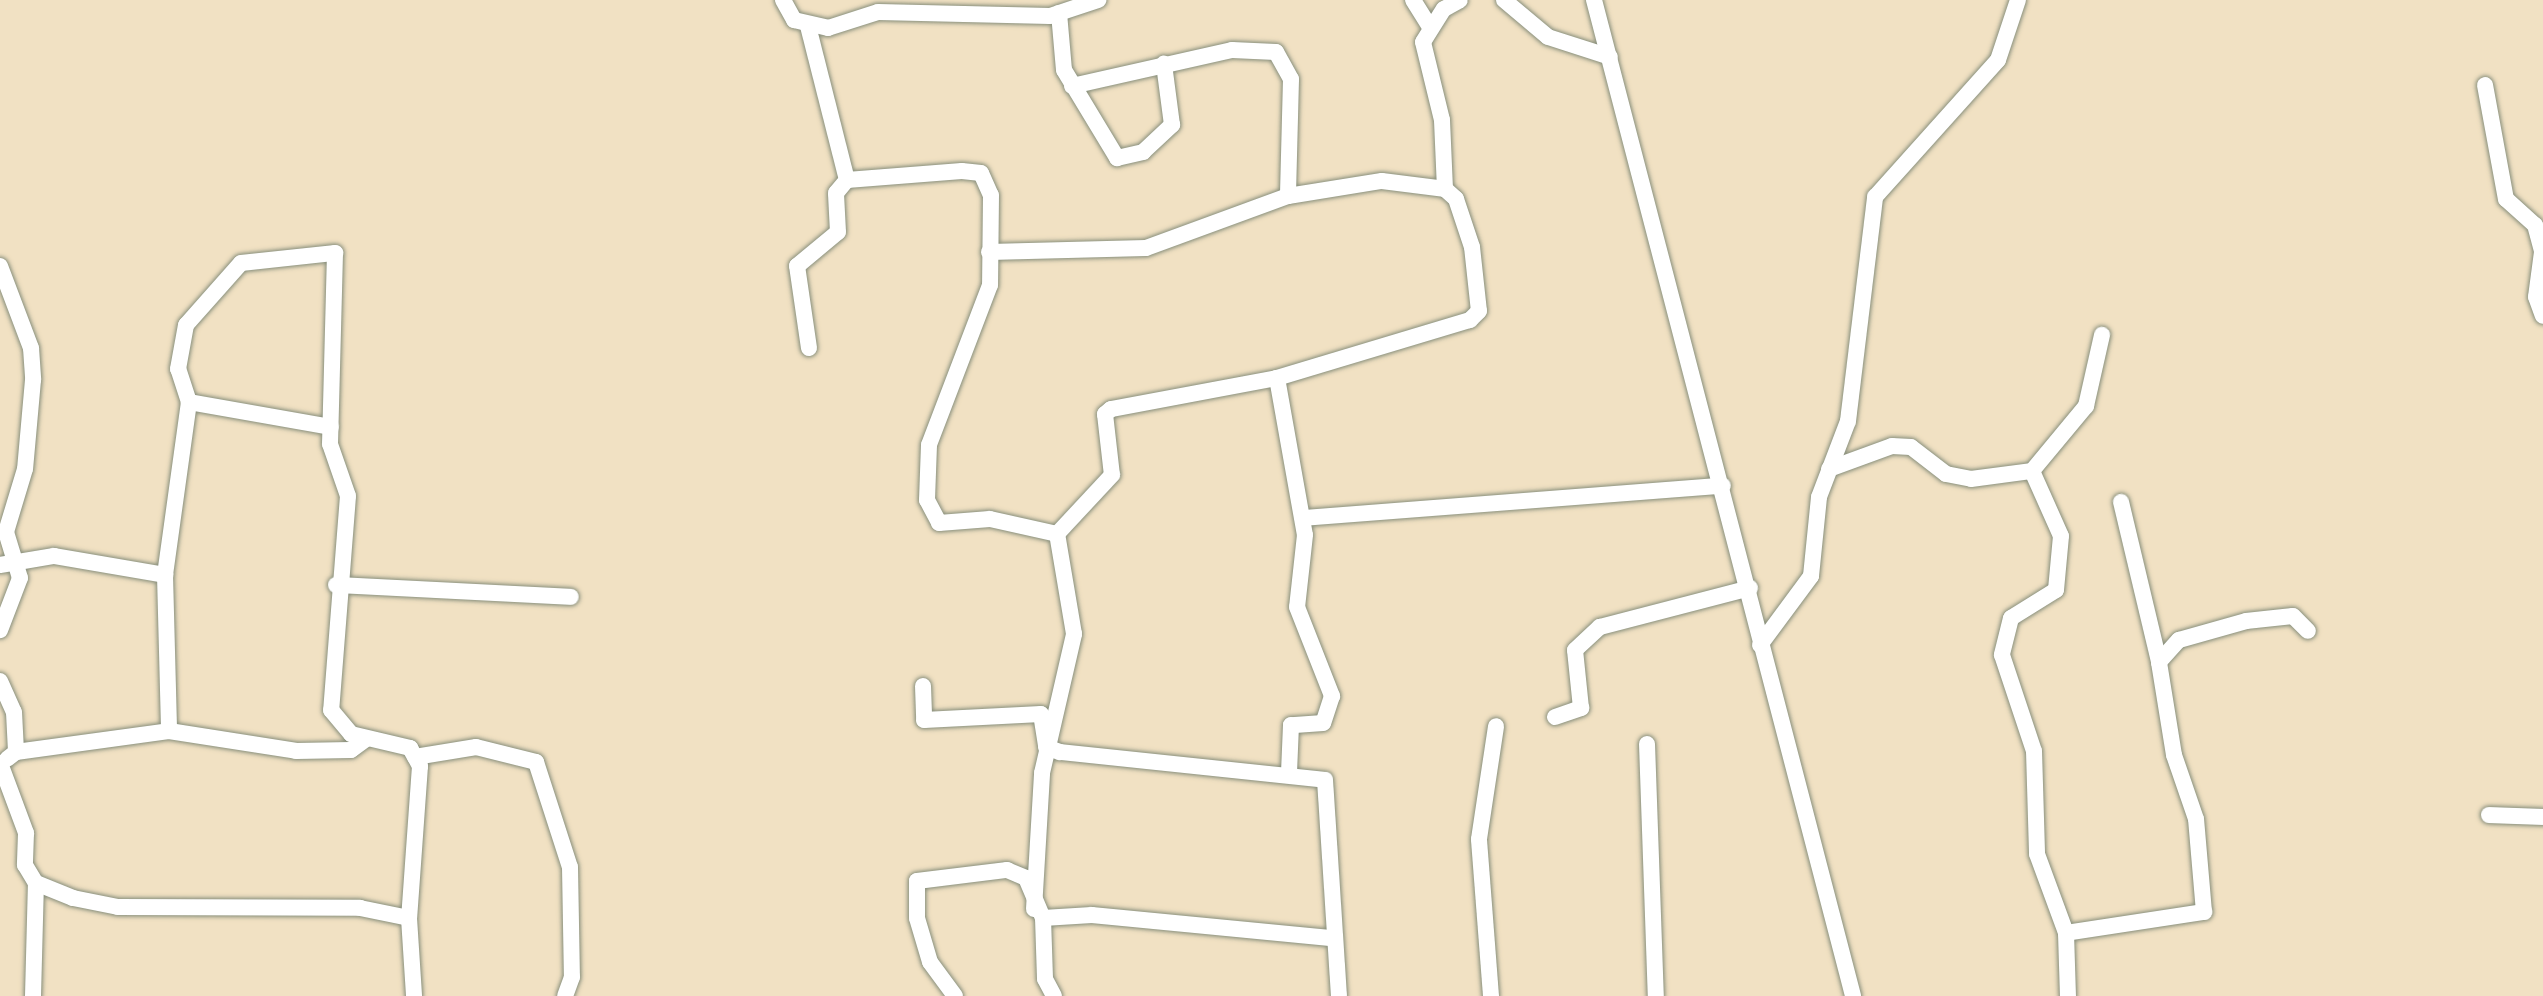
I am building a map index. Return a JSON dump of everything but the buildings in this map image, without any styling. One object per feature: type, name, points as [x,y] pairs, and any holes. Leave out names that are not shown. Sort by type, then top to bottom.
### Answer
[{"type":"street","points":[[783,0],[808,26],[847,180]]},
{"type":"street","points":[[808,26],[878,12],[954,6],[1059,13],[1098,0]]},
{"type":"street","points":[[1413,0],[1429,26]]},
{"type":"street","points":[[1445,189],[1442,120],[1423,42],[1429,26],[1460,0]]},
{"type":"street","points":[[1504,0],[1528,25],[1568,48],[1610,57]]},
{"type":"street","points":[[1594,0],[1750,588],[1760,645],[1853,996]]},
{"type":"street","points":[[1760,645],[1811,576],[1829,469],[1848,421],[1875,197],[1998,60],[2018,0]]},
{"type":"street","points":[[1059,13],[1058,48],[1072,86],[1109,153],[1127,159],[1172,125],[1164,64]]},
{"type":"street","points":[[1072,86],[1164,64],[1254,48],[1289,64],[1288,196]]},
{"type":"street","points":[[2485,85],[2506,199],[2535,225],[2542,263],[2536,297],[2543,316]]},
{"type":"street","points":[[809,348],[797,266],[838,232],[836,193],[847,180],[981,173],[991,195],[990,285],[929,445],[927,500],[939,523],[990,519],[1057,534]]},
{"type":"street","points":[[989,252],[1146,248],[1288,196],[1382,181],[1445,189],[1456,199],[1472,247],[1479,311],[1470,320],[1277,378],[1111,409],[1105,414],[1112,475],[1057,534]]},
{"type":"street","points":[[169,731],[165,575],[189,402],[178,369],[186,325],[199,305],[241,263],[335,253],[331,427],[348,496],[336,585],[331,710],[351,734],[366,739],[395,739],[415,757],[422,791],[409,918],[414,996]]},
{"type":"street","points":[[0,266],[31,348],[33,380],[25,469],[6,532],[19,565],[0,630]]},
{"type":"street","points":[[1829,469],[1892,446],[1911,447],[1946,474],[1971,479],[2032,471],[2086,406],[2102,335]]},
{"type":"street","points":[[1277,378],[1303,518],[1297,607],[1332,696],[1323,723],[1291,725],[1289,773]]},
{"type":"street","points":[[189,402],[331,427]]},
{"type":"street","points":[[2032,471],[2061,536],[2056,590],[2011,618],[2002,655],[2034,751],[2037,854],[2066,933],[2068,996]]},
{"type":"street","points":[[1303,518],[1723,486]]},
{"type":"street","points":[[2066,933],[2204,912],[2196,819],[2174,755],[2159,662],[2121,502]]},
{"type":"street","points":[[1054,996],[1045,979],[1038,914],[1046,747],[1074,634],[1057,534]]},
{"type":"street","points":[[0,565],[19,565],[54,556],[165,575]]},
{"type":"street","points":[[336,585],[571,597]]},
{"type":"street","points":[[1555,717],[1581,708],[1575,650],[1600,627],[1750,588]]},
{"type":"street","points":[[2159,662],[2179,640],[2246,621],[2293,616],[2308,631]]},
{"type":"street","points":[[0,681],[11,697],[7,760],[26,833],[25,865],[36,883],[33,996]]},
{"type":"street","points":[[923,686],[924,720],[1041,714],[1046,747]]},
{"type":"street","points":[[1491,996],[1479,839],[1496,726]]},
{"type":"street","points":[[7,760],[169,731],[296,751],[351,750],[366,739]]},
{"type":"street","points":[[1647,744],[1656,996]]},
{"type":"street","points":[[415,757],[476,747],[536,762],[570,867],[572,977],[565,996]]},
{"type":"street","points":[[1046,747],[1289,773],[1325,780],[1331,793],[1330,938],[1339,996]]},
{"type":"street","points":[[2489,815],[2543,817]]},
{"type":"street","points":[[955,996],[930,962],[917,918],[917,881],[1017,871],[1038,914]]},
{"type":"street","points":[[36,883],[118,907],[296,905],[409,918]]},
{"type":"street","points":[[1038,914],[1131,917],[1330,938]]}]
